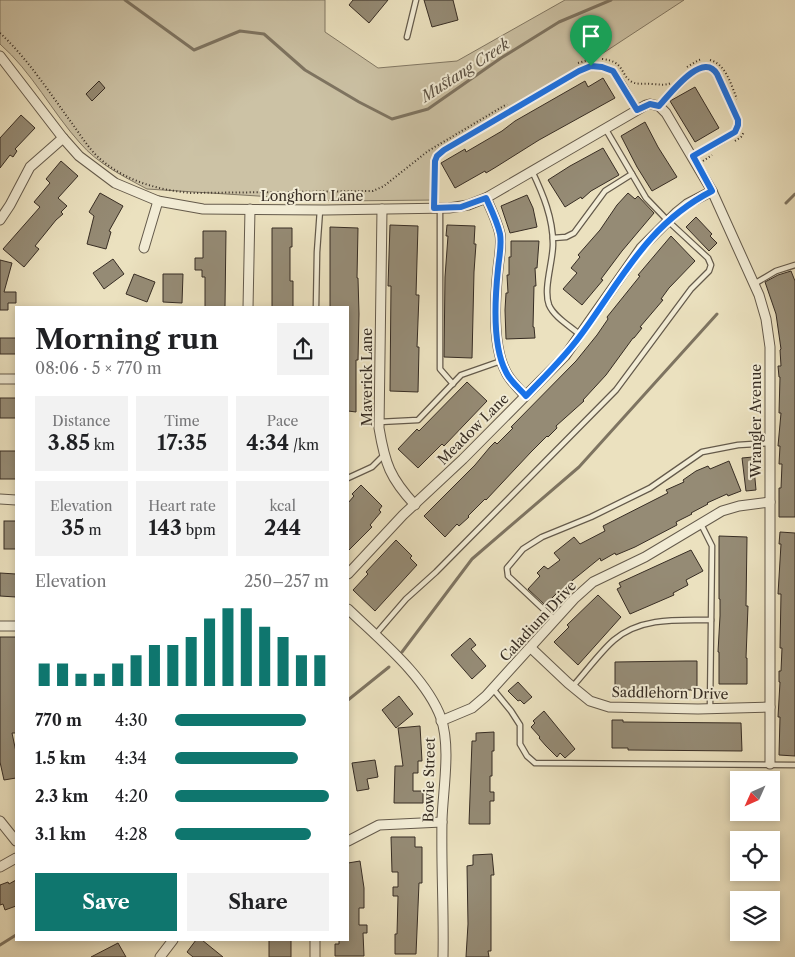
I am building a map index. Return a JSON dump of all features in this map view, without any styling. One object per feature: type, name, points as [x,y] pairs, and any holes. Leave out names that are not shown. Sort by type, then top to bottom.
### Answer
[{"type":"street","name":"Longhorn Lane","points":[[0,56],[79,156],[105,176],[126,188],[158,201],[192,208],[320,210],[437,208],[468,205],[486,198],[637,110],[650,104],[659,106]]},
{"type":"street","name":"Wrangler Avenue","points":[[659,106],[671,121],[712,191],[754,284],[766,319],[770,348],[770,764]]},
{"type":"street","points":[[0,220],[30,167],[64,138]]},
{"type":"street","name":"Meadow Lane","points":[[349,573],[404,514],[463,459],[564,356],[642,248],[668,221],[688,204],[712,191]]},
{"type":"street","points":[[486,198],[496,219],[500,234],[501,248],[498,268],[496,326],[499,355],[506,373],[526,396]]},
{"type":"street","points":[[144,248],[158,201]]},
{"type":"street","points":[[248,306],[250,209]]},
{"type":"street","name":"Maverick Lane","points":[[382,209],[379,422],[384,455],[390,472],[398,486],[415,505]]},
{"type":"street","points":[[0,379],[15,379]]},
{"type":"street","points":[[0,499],[15,500]]},
{"type":"street","name":"Caladium Drive","points":[[441,721],[472,708],[493,689],[574,599],[593,582],[645,557],[722,511],[770,502]]},
{"type":"street","name":"Bowie Street","points":[[349,611],[394,652],[416,678],[431,699],[441,721],[445,738],[442,822],[443,957]]},
{"type":"street","points":[[0,626],[15,626]]},
{"type":"street","name":"Saddlehorn Drive","points":[[531,648],[572,687],[590,701],[609,707],[770,707]]},
{"type":"street","points":[[0,821],[15,840]]},
{"type":"street","points":[[349,840],[379,825],[442,822]]},
{"type":"street","points":[[0,867],[15,859]]},
{"type":"street","points":[[160,957],[172,941]]},
{"type":"street","points":[[314,957],[315,941]]},
{"type":"lane","points":[[407,36],[416,0]]},
{"type":"lane","points":[[453,384],[440,368],[435,161],[440,153],[579,71],[591,66],[613,71],[637,110]]},
{"type":"lane","points":[[659,106],[696,69],[704,66],[714,70],[738,120],[738,125],[735,132],[695,160]]},
{"type":"lane","points":[[375,636],[406,599],[436,572],[616,390],[691,288],[709,271],[711,265],[708,258],[646,198],[606,128]]},
{"type":"lane","points":[[532,171],[549,213],[553,238],[553,256],[548,293],[549,306],[556,315],[580,335]]},
{"type":"lane","points":[[553,238],[566,237],[574,233],[605,191],[632,174]]},
{"type":"lane","points":[[316,306],[316,252],[320,210]]},
{"type":"lane","points":[[754,284],[776,271],[795,265]]},
{"type":"lane","points":[[379,422],[418,420],[461,375],[501,361]]},
{"type":"lane","points":[[555,620],[508,576],[507,568],[523,549],[542,537],[591,517],[650,488],[702,452],[738,444],[770,443]]},
{"type":"lane","points":[[349,478],[372,467],[384,455]]},
{"type":"lane","points":[[701,524],[712,546],[710,708]]},
{"type":"lane","points":[[572,687],[614,640],[635,628],[661,620],[711,620]]},
{"type":"lane","points":[[493,689],[520,725],[520,744],[527,756],[535,763],[795,765]]},
{"type":"path","points":[[0,33],[24,59],[99,158],[128,177],[155,187],[173,191],[210,193],[373,191],[384,186],[442,142],[508,103]]},
{"type":"path","points":[[575,65],[584,60],[594,59]]},
{"type":"path","points":[[600,59],[612,60],[622,68],[628,79],[635,83],[662,85],[671,84],[674,80]]},
{"type":"path","points":[[686,68],[699,60],[705,59],[717,62],[724,70],[738,101]]},
{"type":"path","points":[[730,144],[741,137],[745,130]]},
{"type":"path","points":[[695,160],[713,154]]},
{"type":"shaded area","points":[[0,0],[325,0],[325,32],[378,68],[457,61],[565,0],[684,0],[588,63],[433,158],[436,200],[337,201],[147,189],[120,174],[95,157],[80,143],[32,79],[0,44]]},
{"type":"building","points":[[353,0],[388,0],[369,23],[349,5]]},
{"type":"building","points":[[424,0],[453,0],[458,20],[432,27]]},
{"type":"building","points":[[603,78],[615,98],[539,140],[486,173],[485,171],[455,188],[441,163],[465,149],[466,152],[502,131],[515,121],[585,81],[588,87]]},
{"type":"building","points":[[99,81],[105,88],[92,101],[86,94]]},
{"type":"building","points":[[695,87],[719,128],[695,142],[670,101]]},
{"type":"building","points":[[21,115],[35,128],[15,149],[17,151],[13,157],[10,155],[0,168],[0,138]]},
{"type":"building","points":[[645,122],[677,177],[652,191],[621,136]]},
{"type":"building","points":[[603,148],[619,175],[591,191],[582,199],[581,197],[565,207],[548,180]]},
{"type":"building","points":[[61,161],[78,176],[58,198],[67,206],[61,212],[63,214],[35,246],[39,249],[24,267],[3,249],[40,207],[34,202],[50,183],[46,179]]},
{"type":"building","points":[[100,193],[123,206],[109,231],[111,232],[106,249],[87,244],[94,216],[89,212]]},
{"type":"building","points":[[628,193],[635,199],[638,196],[654,213],[622,251],[601,279],[603,280],[582,305],[563,289],[577,273],[571,268],[580,257],[578,255]]},
{"type":"building","points":[[527,195],[533,208],[537,227],[510,233],[501,206]]},
{"type":"building","points":[[696,217],[712,234],[710,236],[717,243],[709,251],[686,227]]},
{"type":"building","points":[[390,225],[418,226],[416,295],[419,295],[418,392],[390,391],[391,286],[388,286]]},
{"type":"building","points":[[447,225],[475,226],[472,358],[444,357]]},
{"type":"building","points":[[330,227],[358,228],[357,278],[359,314],[358,360],[356,360],[356,412],[349,411],[349,306],[330,306]]},
{"type":"building","points":[[272,228],[292,228],[290,281],[293,281],[293,306],[272,306]]},
{"type":"building","points":[[203,231],[226,231],[225,306],[205,306],[205,277],[202,277],[202,270],[195,270],[195,258],[203,258]]},
{"type":"building","points":[[671,236],[695,261],[669,288],[661,299],[663,300],[640,327],[642,328],[584,401],[556,426],[557,428],[531,452],[469,517],[459,526],[457,524],[445,537],[424,516],[495,442],[497,444],[513,428],[511,427],[576,361],[597,335],[608,319],[607,317],[640,276],[638,275]]},
{"type":"building","points":[[511,241],[539,241],[537,268],[535,268],[536,286],[534,286],[533,327],[535,338],[506,339],[505,310],[506,293],[508,293],[507,275],[509,275]]},
{"type":"building","points":[[113,259],[124,274],[104,289],[93,273]]},
{"type":"building","points":[[0,260],[12,263],[4,292],[16,292],[16,303],[8,303],[8,310],[0,310]]},
{"type":"building","points":[[791,271],[795,281],[795,517],[779,517],[779,488],[781,488],[782,464],[779,464],[780,446],[778,446],[781,413],[779,413],[780,377],[778,366],[781,366],[781,349],[776,314],[765,282]]},
{"type":"building","points":[[134,274],[155,282],[147,302],[126,294]]},
{"type":"building","points":[[163,274],[183,274],[182,303],[163,302]]},
{"type":"building","points":[[0,338],[15,338],[15,354],[0,354]]},
{"type":"building","points":[[467,382],[487,401],[444,446],[442,444],[418,468],[398,449],[417,429],[419,431]]},
{"type":"building","points":[[0,398],[15,398],[15,418],[0,418]]},
{"type":"building","points":[[0,451],[15,451],[15,479],[0,479]]},
{"type":"building","points":[[753,457],[756,490],[746,491],[742,458]]},
{"type":"building","points":[[729,461],[741,491],[728,496],[727,494],[707,503],[692,514],[676,522],[677,525],[635,547],[616,555],[615,553],[601,561],[600,558],[568,584],[570,586],[561,596],[557,593],[545,605],[528,589],[540,576],[537,573],[544,566],[548,569],[560,560],[554,553],[574,537],[580,544],[605,531],[603,526],[668,493],[666,490],[684,482],[683,480],[696,471],[708,466],[710,469]]},
{"type":"building","points":[[361,485],[382,506],[379,510],[381,512],[370,525],[372,527],[349,550],[349,502],[354,496],[352,494]]},
{"type":"building","points":[[4,521],[15,521],[15,549],[4,549]]},
{"type":"building","points":[[780,532],[795,533],[795,756],[779,755],[779,671],[781,671],[782,648],[780,648],[781,594],[778,594]]},
{"type":"building","points":[[719,536],[747,537],[747,684],[719,684]]},
{"type":"building","points":[[396,540],[412,556],[410,558],[417,565],[375,611],[353,590],[368,574],[366,572]]},
{"type":"building","points":[[691,550],[703,571],[686,580],[688,585],[673,593],[674,595],[630,614],[617,589],[621,587],[619,583]]},
{"type":"building","points":[[0,573],[15,574],[15,597],[0,596]]},
{"type":"building","points":[[598,595],[621,617],[578,665],[554,642],[569,627],[567,625]]},
{"type":"building","points":[[0,637],[15,637],[15,733],[12,733],[15,747],[15,778],[4,780],[0,762]]},
{"type":"building","points":[[470,638],[476,645],[471,649],[486,666],[472,679],[451,655]]},
{"type":"building","points":[[697,661],[697,690],[615,690],[615,662]]},
{"type":"building","points":[[518,682],[532,697],[524,704],[508,691]]},
{"type":"building","points":[[399,696],[413,714],[396,728],[382,710]]},
{"type":"building","points":[[544,711],[575,749],[565,758],[560,753],[557,757],[531,727],[535,723],[533,721]]},
{"type":"building","points":[[612,720],[623,720],[623,722],[741,723],[742,751],[628,750],[628,748],[612,748]]},
{"type":"building","points":[[420,726],[422,761],[418,761],[418,773],[413,773],[413,791],[423,791],[423,803],[394,803],[395,766],[403,766],[398,728]]},
{"type":"building","points":[[494,732],[490,792],[494,792],[494,801],[490,801],[490,824],[469,824],[472,741],[476,741],[476,733]]},
{"type":"building","points":[[375,760],[378,777],[367,779],[369,789],[357,791],[352,763]]},
{"type":"building","points":[[391,837],[415,837],[415,847],[422,847],[422,883],[419,883],[416,954],[395,954],[398,896],[393,896],[393,887],[398,887],[398,872],[392,872]]},
{"type":"building","points":[[492,854],[494,875],[491,875],[491,951],[488,951],[489,957],[466,957],[468,924],[467,866],[473,865],[473,855]]},
{"type":"building","points":[[360,861],[364,888],[364,908],[359,908],[359,925],[367,925],[367,933],[363,933],[364,956],[335,956],[335,944],[339,944],[339,941],[349,941],[349,863]]},
{"type":"building","points":[[15,881],[15,906],[5,910],[3,904],[0,905],[0,885],[8,882],[9,884]]},
{"type":"building","points":[[195,941],[203,941],[223,957],[193,957],[187,952]]},
{"type":"building","points":[[269,941],[291,941],[291,957],[269,957]]},
{"type":"building","points":[[118,943],[126,957],[91,957]]},
{"type":"waterway","name":"Mustang Creek","points":[[125,0],[194,50],[240,31],[264,34],[305,70],[392,119],[428,109],[501,58],[559,22],[611,0]]},
{"type":"waterway","points":[[786,203],[795,194]]},
{"type":"waterway","points":[[402,652],[472,559],[579,467],[717,314]]},
{"type":"waterway","points":[[349,699],[389,667]]},
{"type":"waterway","points":[[0,945],[15,936]]},
{"type":"route","points":[[591,66],[608,68],[613,71],[637,110],[650,104],[659,106],[696,69],[704,66],[710,67],[717,74],[738,120],[738,125],[735,132],[731,135],[693,156],[712,191],[677,212],[642,248],[564,356],[526,396],[506,373],[499,355],[496,326],[498,268],[501,248],[496,219],[486,198],[461,207],[434,208],[435,161],[437,156],[444,150],[579,71],[591,66]]}]
